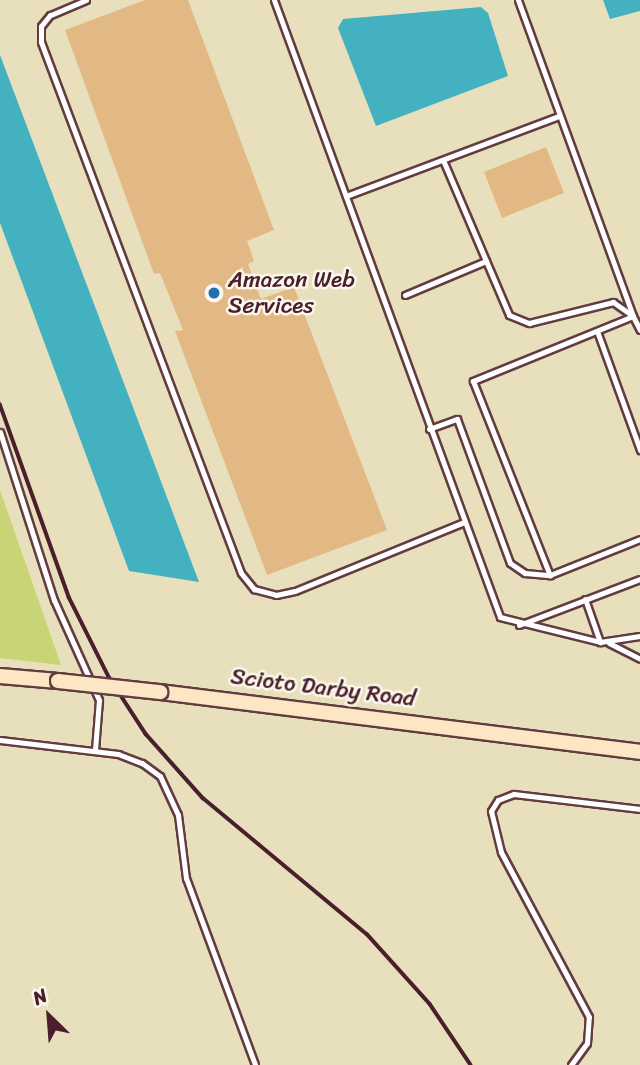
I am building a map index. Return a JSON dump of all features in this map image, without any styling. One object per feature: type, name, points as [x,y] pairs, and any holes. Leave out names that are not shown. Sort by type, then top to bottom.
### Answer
[{"type":"main road","name":"Scioto Darby Road","points":[[0,676],[160,692],[640,752]]},
{"type":"lane","points":[[86,0],[50,15],[41,26],[41,42],[241,573],[254,589],[276,595],[295,591],[464,522]]},
{"type":"lane","points":[[274,0],[500,617],[519,625],[600,642],[609,643],[640,636]]},
{"type":"lane","points":[[518,0],[640,330]]},
{"type":"lane","points":[[346,196],[559,116]]},
{"type":"lane","points":[[443,160],[509,315],[518,322],[613,302],[633,316]]},
{"type":"lane","points":[[405,295],[486,261]]},
{"type":"lane","points":[[550,575],[473,381],[633,316]]},
{"type":"lane","points":[[597,331],[640,450]]},
{"type":"lane","points":[[429,429],[457,419],[510,563],[525,573],[550,575],[640,539]]},
{"type":"lane","points":[[0,432],[54,600],[99,699],[95,750]]},
{"type":"lane","points":[[519,625],[640,579]]},
{"type":"lane","points":[[585,599],[600,642]]},
{"type":"lane","points":[[609,643],[640,659]]},
{"type":"lane","points":[[0,740],[95,750],[142,762],[169,789],[178,815],[186,878],[255,1065]]},
{"type":"lane","points":[[571,1065],[587,1043],[589,1017],[501,852],[491,811],[498,800],[514,794],[640,809]]},
{"type":"green space","points":[[0,490],[61,665],[0,658]]},
{"type":"water","points":[[603,0],[640,0],[640,11],[610,19]]},
{"type":"water","points":[[481,7],[488,13],[508,76],[376,126],[338,28],[343,19]]},
{"type":"water","points":[[0,55],[199,582],[129,571],[0,223]]},
{"type":"building","name":"Amazon Web Services","points":[[145,0],[188,0],[274,230],[247,241],[254,261],[248,264],[261,299],[294,287],[387,530],[267,575],[175,331],[183,330],[160,273],[154,274],[65,30]]},
{"type":"building","points":[[546,147],[564,193],[502,218],[484,172]]},
{"type":"railway","points":[[0,404],[69,597],[109,677],[146,734],[203,798],[367,934],[430,1004],[471,1065]]},
{"type":"place","name":"Amazon Web Services","points":[[214,293]]}]
